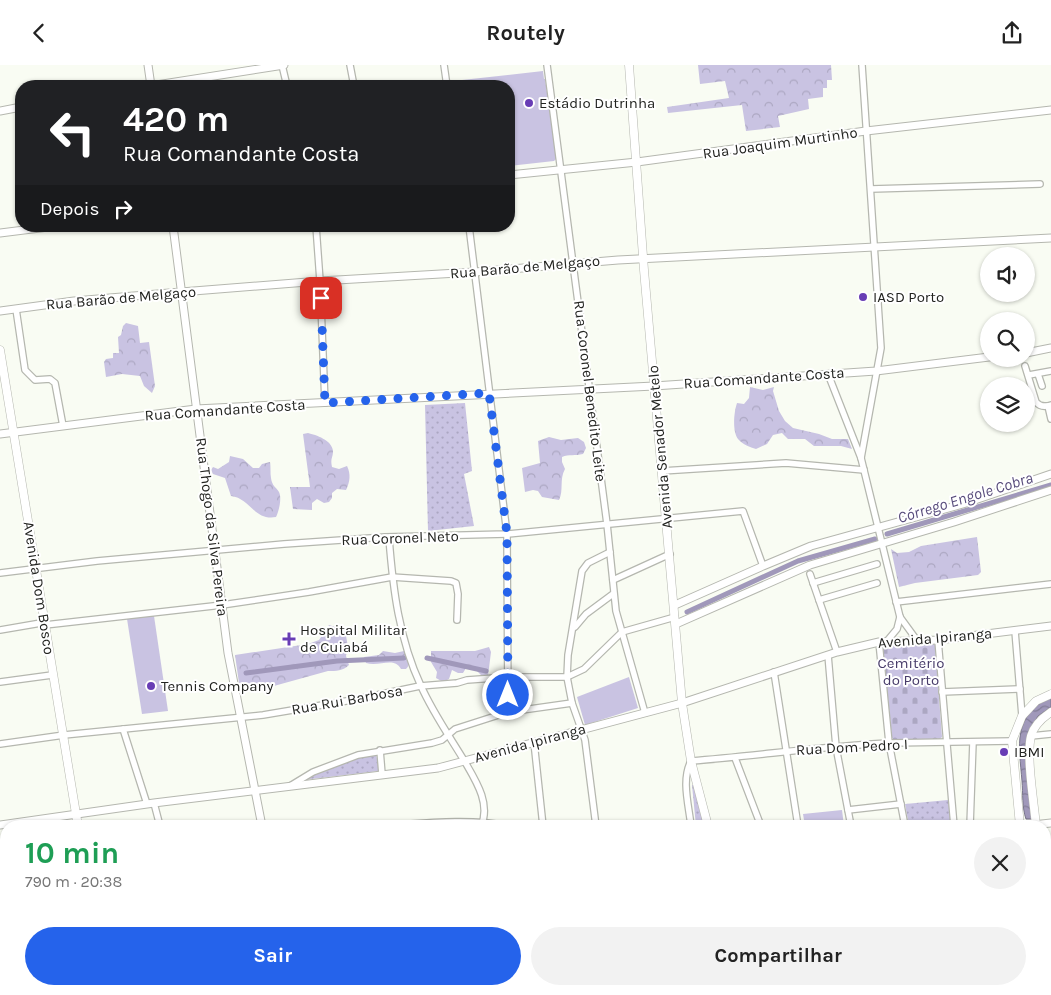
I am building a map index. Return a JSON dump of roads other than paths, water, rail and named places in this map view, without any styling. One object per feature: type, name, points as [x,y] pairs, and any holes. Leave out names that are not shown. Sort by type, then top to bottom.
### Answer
[{"type":"main road","name":"Avenida Senador Metelo","points":[[629,65],[654,386],[675,605],[682,703],[691,761],[706,820]]},
{"type":"main road","name":"Avenida Dom Bosco","points":[[0,350],[77,820]]},
{"type":"main road","points":[[1020,820],[1012,741],[1022,716],[1036,701],[1051,694]]},
{"type":"main road","points":[[1035,820],[1029,749],[1031,736],[1036,726],[1051,712]]},
{"type":"street","points":[[148,65],[150,80]]},
{"type":"street","points":[[189,80],[283,65],[286,80]]},
{"type":"street","points":[[350,65],[353,80]]},
{"type":"street","points":[[444,65],[446,80]]},
{"type":"street","name":"Rua Coronel Benedito Leite","points":[[547,65],[607,524],[613,594],[616,611],[645,713]]},
{"type":"street","points":[[861,458],[881,348],[876,247],[862,65]]},
{"type":"street","points":[[0,111],[15,108]]},
{"type":"street","name":"Rua Joaquim Murtinho","points":[[515,174],[636,162],[866,131],[1051,110]]},
{"type":"street","points":[[871,189],[1040,185]]},
{"type":"street","points":[[0,233],[15,231]]},
{"type":"street","name":"Rua Thogo da Silva Pereira","points":[[174,232],[228,653],[261,820]]},
{"type":"street","points":[[316,232],[325,403]]},
{"type":"street","points":[[470,232],[507,534],[508,712]]},
{"type":"street","name":"Rua Barão de Melgaço","points":[[0,311],[74,301],[181,292],[320,281],[475,272],[644,258],[1051,238]]},
{"type":"street","points":[[16,309],[26,370],[34,379],[50,379],[55,383],[63,426]]},
{"type":"street","points":[[1035,351],[1051,348]]},
{"type":"street","name":"Rua Comandante Costa","points":[[0,434],[196,409],[654,386],[876,371],[980,358]]},
{"type":"street","points":[[1025,367],[1036,402],[1039,406],[1049,405],[1051,419]]},
{"type":"street","points":[[1029,375],[1051,371]]},
{"type":"street","points":[[828,374],[861,458],[900,617],[916,639]]},
{"type":"street","points":[[1038,374],[1042,386]]},
{"type":"street","points":[[662,471],[786,463],[864,470]]},
{"type":"street","points":[[675,605],[810,547],[963,505],[1051,474]]},
{"type":"street","points":[[675,620],[794,571],[1051,490]]},
{"type":"street","name":"Rua Coronel Neto","points":[[0,573],[97,561],[284,543],[507,534],[743,511],[763,566]]},
{"type":"street","points":[[389,538],[397,611],[405,642],[420,686],[480,789],[484,812],[483,820]]},
{"type":"street","points":[[595,820],[585,740],[572,703],[567,677],[583,568],[588,563],[610,552]]},
{"type":"street","points":[[613,580],[670,554]]},
{"type":"street","points":[[813,583],[877,564]]},
{"type":"street","points":[[810,574],[837,652]]},
{"type":"street","points":[[0,630],[40,623],[45,625],[222,605],[392,577],[442,580],[456,583],[458,594],[457,620]]},
{"type":"street","points":[[819,600],[877,583]]},
{"type":"street","points":[[896,602],[1051,584]]},
{"type":"street","points":[[573,631],[586,614],[613,594]]},
{"type":"street","points":[[900,617],[897,629],[883,641],[889,743],[903,820]]},
{"type":"street","name":"Rua Rui Barbosa","points":[[0,744],[64,735],[263,715],[358,699],[420,686],[457,683],[468,680],[509,677],[567,677],[584,669],[622,632],[675,620]]},
{"type":"street","name":"Avenida Ipiranga","points":[[35,820],[438,768],[682,703],[837,652],[883,641],[938,639],[1051,626]]},
{"type":"street","points":[[1016,631],[1022,716]]},
{"type":"street","points":[[938,639],[953,820]]},
{"type":"street","points":[[828,655],[836,747],[850,820]]},
{"type":"street","points":[[774,672],[797,820]]},
{"type":"street","points":[[0,682],[52,675]]},
{"type":"street","points":[[942,691],[1020,689]]},
{"type":"street","points":[[289,787],[306,775],[332,763],[358,755],[432,743],[442,740],[455,729],[508,712],[572,703]]},
{"type":"street","points":[[123,729],[157,820]]},
{"type":"street","points":[[1031,736],[1051,734]]},
{"type":"street","name":"Rua Dom Pedro I","points":[[691,761],[889,743],[1012,741]]},
{"type":"street","points":[[534,742],[542,820]]},
{"type":"street","points":[[970,820],[973,742]]},
{"type":"street","points":[[380,750],[382,774]]},
{"type":"street","points":[[735,757],[759,820]]},
{"type":"street","points":[[690,820],[686,778],[687,768],[691,761]]},
{"type":"street","points":[[848,810],[900,804]]},
{"type":"water","points":[[1051,697],[1051,707],[1038,716],[1029,731],[1032,819],[1026,819],[1023,805],[1020,755],[1021,733],[1024,722],[1030,713],[1038,705]]},
{"type":"waterway","name":"Córrego Engole Cobra","points":[[887,534],[1051,485]]},
{"type":"waterway","name":"Córrego Engole Cobra","points":[[687,612],[798,561],[875,539]]},
{"type":"waterway","name":"Córrego Engole Cobra","points":[[246,673],[337,661],[404,658]]},
{"type":"waterway","name":"Córrego Engole Cobra","points":[[427,658],[486,671]]},
{"type":"place","name":"Estádio Dutrinha","points":[[529,103]]},
{"type":"place","name":"IASD Porto","points":[[863,297]]},
{"type":"place","name":"Hospital Militar de Cuiabá","points":[[289,639]]},
{"type":"place","name":"Tennis Company","points":[[151,686]]},
{"type":"place","name":"IBMI","points":[[1004,752]]},
{"type":"park label","name":"Cemitério do Porto","points":[[911,672]]}]
